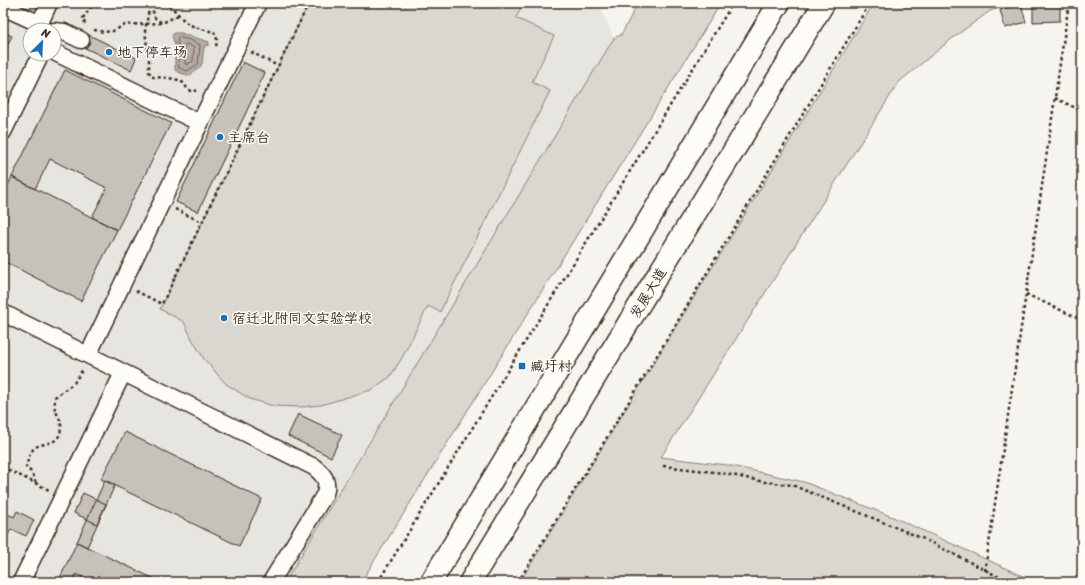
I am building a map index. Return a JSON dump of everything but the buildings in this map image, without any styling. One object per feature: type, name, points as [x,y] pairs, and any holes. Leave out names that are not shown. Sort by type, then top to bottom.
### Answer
[{"type":"main road","points":[[431,582],[778,3]]},
{"type":"main road","name":"发展大道","points":[[470,582],[824,3]]},
{"type":"street","points":[[43,22],[49,3]]},
{"type":"street","points":[[88,355],[258,3]]},
{"type":"street","points":[[762,31],[775,3]]},
{"type":"street","points":[[791,57],[832,3]]},
{"type":"street","points":[[3,7],[32,22]]},
{"type":"street","points":[[62,32],[81,40]]},
{"type":"street","points":[[62,56],[200,123]]},
{"type":"street","points":[[3,132],[37,62]]},
{"type":"street","points":[[3,313],[314,467],[320,472],[327,487],[325,494],[271,582]]},
{"type":"street","points":[[21,582],[123,373]]},
{"type":"path","points":[[94,3],[83,18],[84,24],[88,28],[104,32],[113,31],[125,25],[162,23],[179,15]]},
{"type":"path","points":[[150,3],[146,24],[149,72],[153,77],[183,82],[185,87],[194,92],[201,85]]},
{"type":"path","points":[[150,3],[152,13],[155,18],[162,23]]},
{"type":"path","points":[[163,3],[171,6],[191,25],[214,32],[217,39],[217,47],[215,51]]},
{"type":"path","points":[[122,284],[162,304],[309,3]]},
{"type":"path","points":[[378,582],[733,3]]},
{"type":"path","points":[[518,582],[642,381],[870,3]]},
{"type":"path","points":[[985,571],[1069,3]]},
{"type":"path","points":[[238,46],[278,66]]},
{"type":"path","points":[[1055,98],[1082,111]]},
{"type":"path","points":[[162,203],[202,222]]},
{"type":"path","points":[[1026,294],[1082,320]]},
{"type":"path","points":[[36,483],[31,472],[26,466],[31,452],[36,447],[55,441],[58,436],[61,428],[60,419],[54,408],[55,397],[74,383],[81,375],[88,355]]},
{"type":"path","points":[[663,466],[722,473],[765,482],[792,485],[924,539],[1009,582]]},
{"type":"path","points":[[3,467],[63,497]]},
{"type":"shaded area","name":"宿迁北附同文实验学校","points":[[3,3],[598,3],[614,38],[285,582],[3,582]]},
{"type":"shaded area","points":[[309,3],[523,3],[516,18],[554,36],[532,82],[550,91],[440,312],[428,306],[403,356],[390,377],[371,390],[321,405],[301,407],[273,406],[250,399],[226,384],[204,359],[184,322],[160,309]]},
{"type":"shaded area","points":[[638,3],[721,3],[361,582],[285,582],[614,38],[621,35]]},
{"type":"shaded area","points":[[874,3],[1016,3],[990,11],[954,37],[899,82],[661,457],[727,465],[804,482],[893,517],[1036,582],[520,582]]},
{"type":"water","points":[[174,33],[181,33],[209,42],[209,45],[205,46],[204,49],[201,66],[189,76],[175,70],[175,45],[172,36]]},
{"type":"place","name":"地下停车场","points":[[109,52]]},
{"type":"place","name":"主席台","points":[[220,137]]},
{"type":"place","name":"宿迁北附同文实验学校","points":[[224,318]]},
{"type":"place","name":"臧圩村","points":[[522,366]]}]
